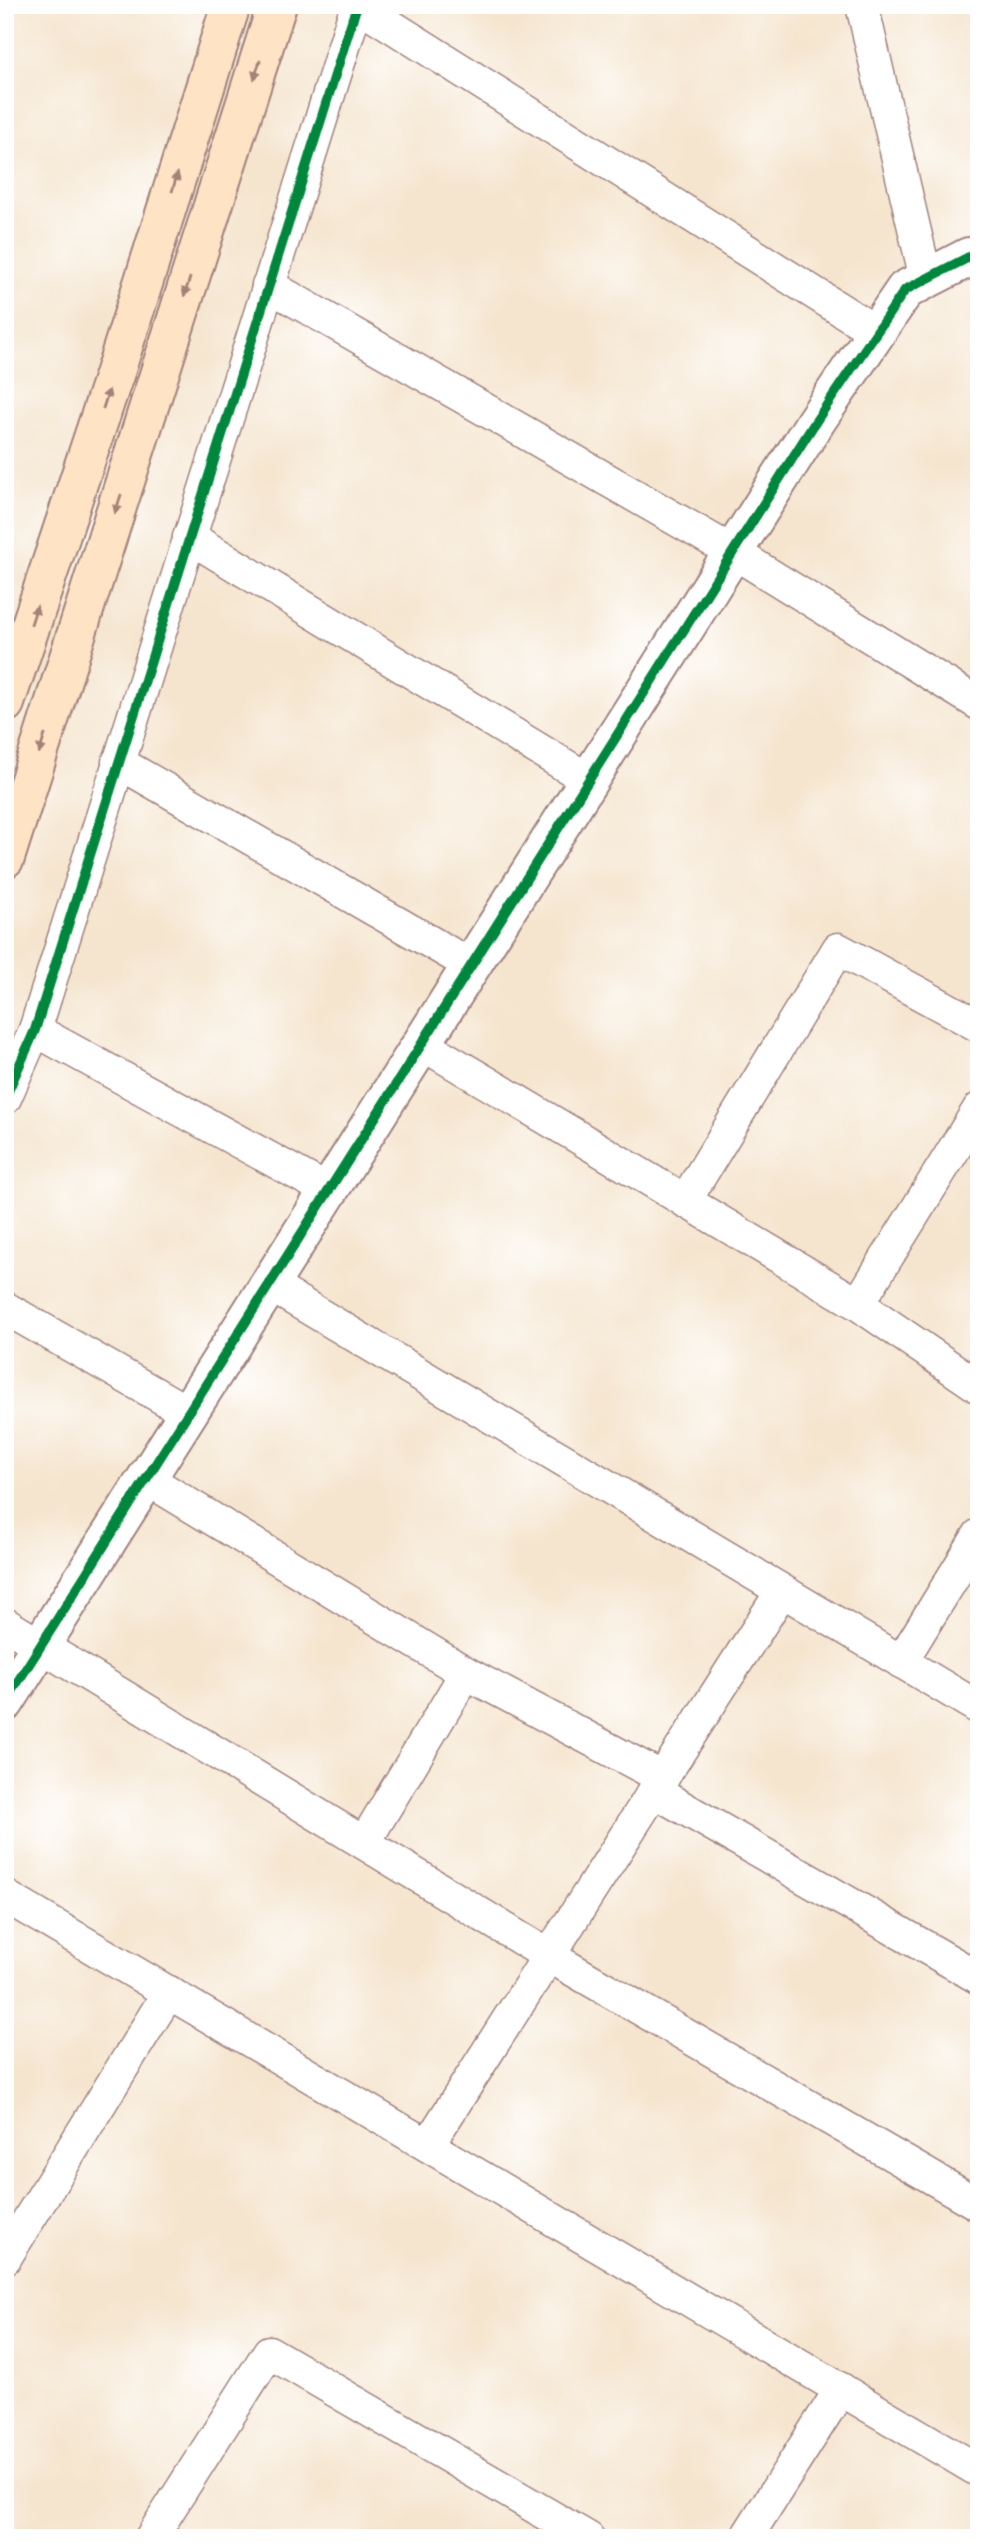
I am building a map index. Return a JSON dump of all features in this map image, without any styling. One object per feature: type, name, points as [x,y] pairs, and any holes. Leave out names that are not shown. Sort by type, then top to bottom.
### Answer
[{"type":"main road","points":[[8,686],[121,354],[230,5]]},
{"type":"main road","points":[[5,858],[277,5]]},
{"type":"street","points":[[5,1098],[35,1030],[358,5],[876,332]]},
{"type":"street","points":[[862,5],[926,278]]},
{"type":"street","points":[[5,1702],[733,552],[876,332],[905,290],[969,257],[979,257]]},
{"type":"street","points":[[268,285],[733,552],[979,705]]},
{"type":"street","points":[[189,537],[589,780]]},
{"type":"street","points":[[8,686],[56,700]]},
{"type":"street","points":[[118,762],[472,966]]},
{"type":"street","points":[[685,1201],[838,949],[979,1026]]},
{"type":"street","points":[[35,1030],[329,1191]]},
{"type":"street","points":[[422,1044],[858,1304],[979,1387]]},
{"type":"street","points":[[858,1304],[979,1109]]},
{"type":"street","points":[[270,1285],[979,1708]]},
{"type":"street","points":[[5,1308],[189,1413]]},
{"type":"street","points":[[147,1479],[466,1673],[979,1978]]},
{"type":"street","points":[[901,1662],[979,1535]]},
{"type":"street","points":[[428,2145],[782,1591]]},
{"type":"street","points":[[5,1624],[549,1956],[979,2204]]},
{"type":"street","points":[[364,1843],[466,1673]]},
{"type":"street","points":[[5,1896],[979,2471]]},
{"type":"street","points":[[5,2258],[169,1992]]},
{"type":"street","points":[[151,2538],[269,2352],[588,2538]]},
{"type":"street","points":[[746,2538],[841,2389]]},
{"type":"cycle path","points":[[5,1098],[35,1030],[357,5]]},
{"type":"cycle path","points":[[5,1702],[816,421],[905,290],[969,257],[979,257]]}]
